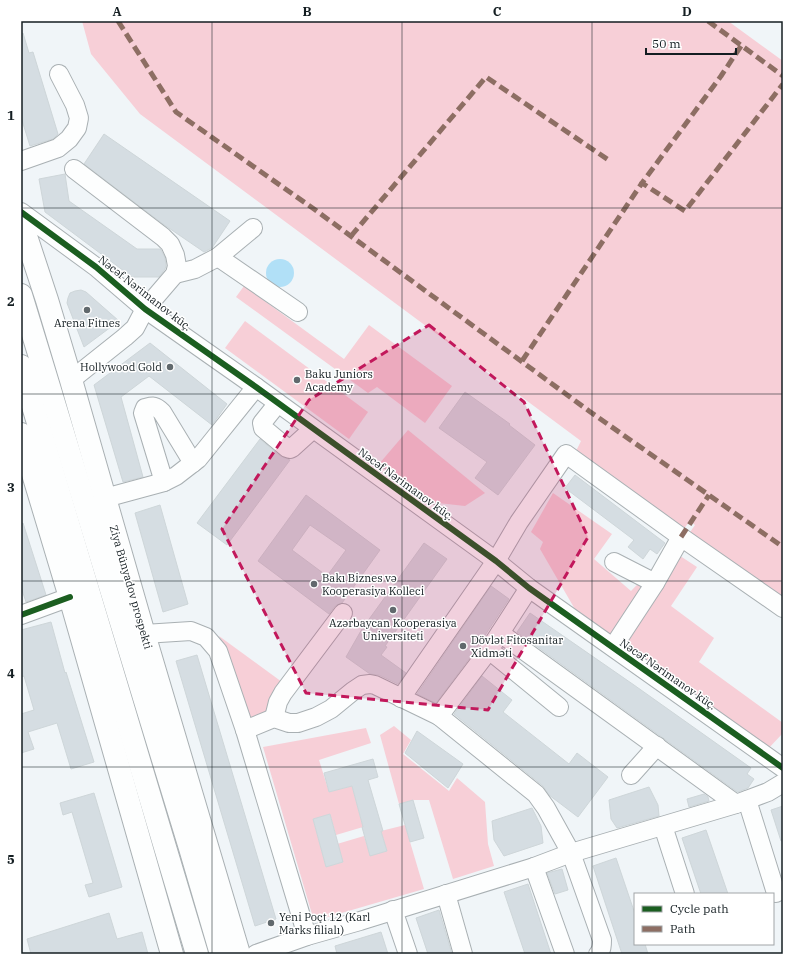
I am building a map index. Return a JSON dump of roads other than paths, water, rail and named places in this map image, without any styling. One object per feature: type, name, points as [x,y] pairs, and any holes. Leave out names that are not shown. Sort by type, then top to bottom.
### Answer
[{"type":"main road","name":"Ziya Bünyadov prospekti","points":[[21,221],[71,380],[144,634],[239,954]]},
{"type":"main road","name":"Ziya Bünyadov prospekti","points":[[21,295],[222,954]]},
{"type":"main road","points":[[21,366],[197,954]]},
{"type":"main road","points":[[21,434],[27,479],[70,598],[169,944],[176,954]]},
{"type":"main road","points":[[230,925],[232,954]]},
{"type":"main road","points":[[230,925],[248,954]]},
{"type":"street","points":[[21,161],[58,148],[69,139],[77,128],[79,118],[75,105],[59,74]]},
{"type":"street","points":[[71,380],[126,337],[134,328],[145,309],[175,274],[177,266],[175,255],[170,244],[163,237],[74,169]]},
{"type":"street","name":"Nəcəf Nərimanov küç.","points":[[21,212],[96,267],[145,309],[256,387],[496,561],[529,588],[783,768]]},
{"type":"street","points":[[175,274],[195,269],[218,257],[253,228]]},
{"type":"street","points":[[218,257],[298,312]]},
{"type":"street","points":[[105,498],[164,482],[176,476],[193,463],[202,453],[256,387]]},
{"type":"street","points":[[278,403],[262,423],[262,426],[287,448],[292,448],[313,429]]},
{"type":"street","points":[[164,482],[143,413],[145,408],[152,406],[158,407],[193,463]]},
{"type":"street","points":[[401,698],[496,561],[519,522],[566,454],[783,608]]},
{"type":"street","points":[[613,647],[655,582],[681,537]]},
{"type":"street","points":[[614,562],[655,582]]},
{"type":"street","points":[[439,716],[489,650],[529,588]]},
{"type":"street","points":[[21,614],[70,598]]},
{"type":"street","points":[[274,718],[278,702],[283,693],[343,613]]},
{"type":"street","points":[[144,634],[191,631],[206,637],[218,651],[245,730],[307,936]]},
{"type":"street","points":[[500,633],[656,746],[742,802],[776,893]]},
{"type":"street","points":[[489,650],[559,707]]},
{"type":"street","points":[[245,730],[274,718],[289,723],[298,723],[316,717],[331,709],[362,685],[370,684],[375,684],[439,716],[536,794],[546,808],[571,853],[602,940],[601,951],[598,954]]},
{"type":"street","points":[[631,775],[656,746]]},
{"type":"street","points":[[256,954],[307,936],[534,867],[571,853],[742,802],[768,792],[783,783]]},
{"type":"street","points":[[663,826],[685,893]]},
{"type":"street","points":[[534,867],[564,954]]},
{"type":"street","points":[[446,894],[463,954]]},
{"type":"street","points":[[393,910],[408,954]]},
{"type":"water","points":[[280,259],[290,263],[294,273],[290,283],[280,287],[270,283],[266,273],[270,263]]},
{"type":"place","name":"Arena Fitnes","points":[[87,310]]},
{"type":"place","name":"Hollywood Gold","points":[[170,367]]},
{"type":"place","name":"Baku Juniors Academy","points":[[297,380]]},
{"type":"place","name":"Bakı Biznes və Kooperasiya Kolleci","points":[[314,584]]},
{"type":"place","name":"Azərbaycan Kooperasiya Universiteti","points":[[393,610]]},
{"type":"place","name":"Dövlət Fitosanitar Xidməti","points":[[463,646]]},
{"type":"place","name":"Yeni Poçt 12 (Karl Marks filialı)","points":[[271,923]]}]
